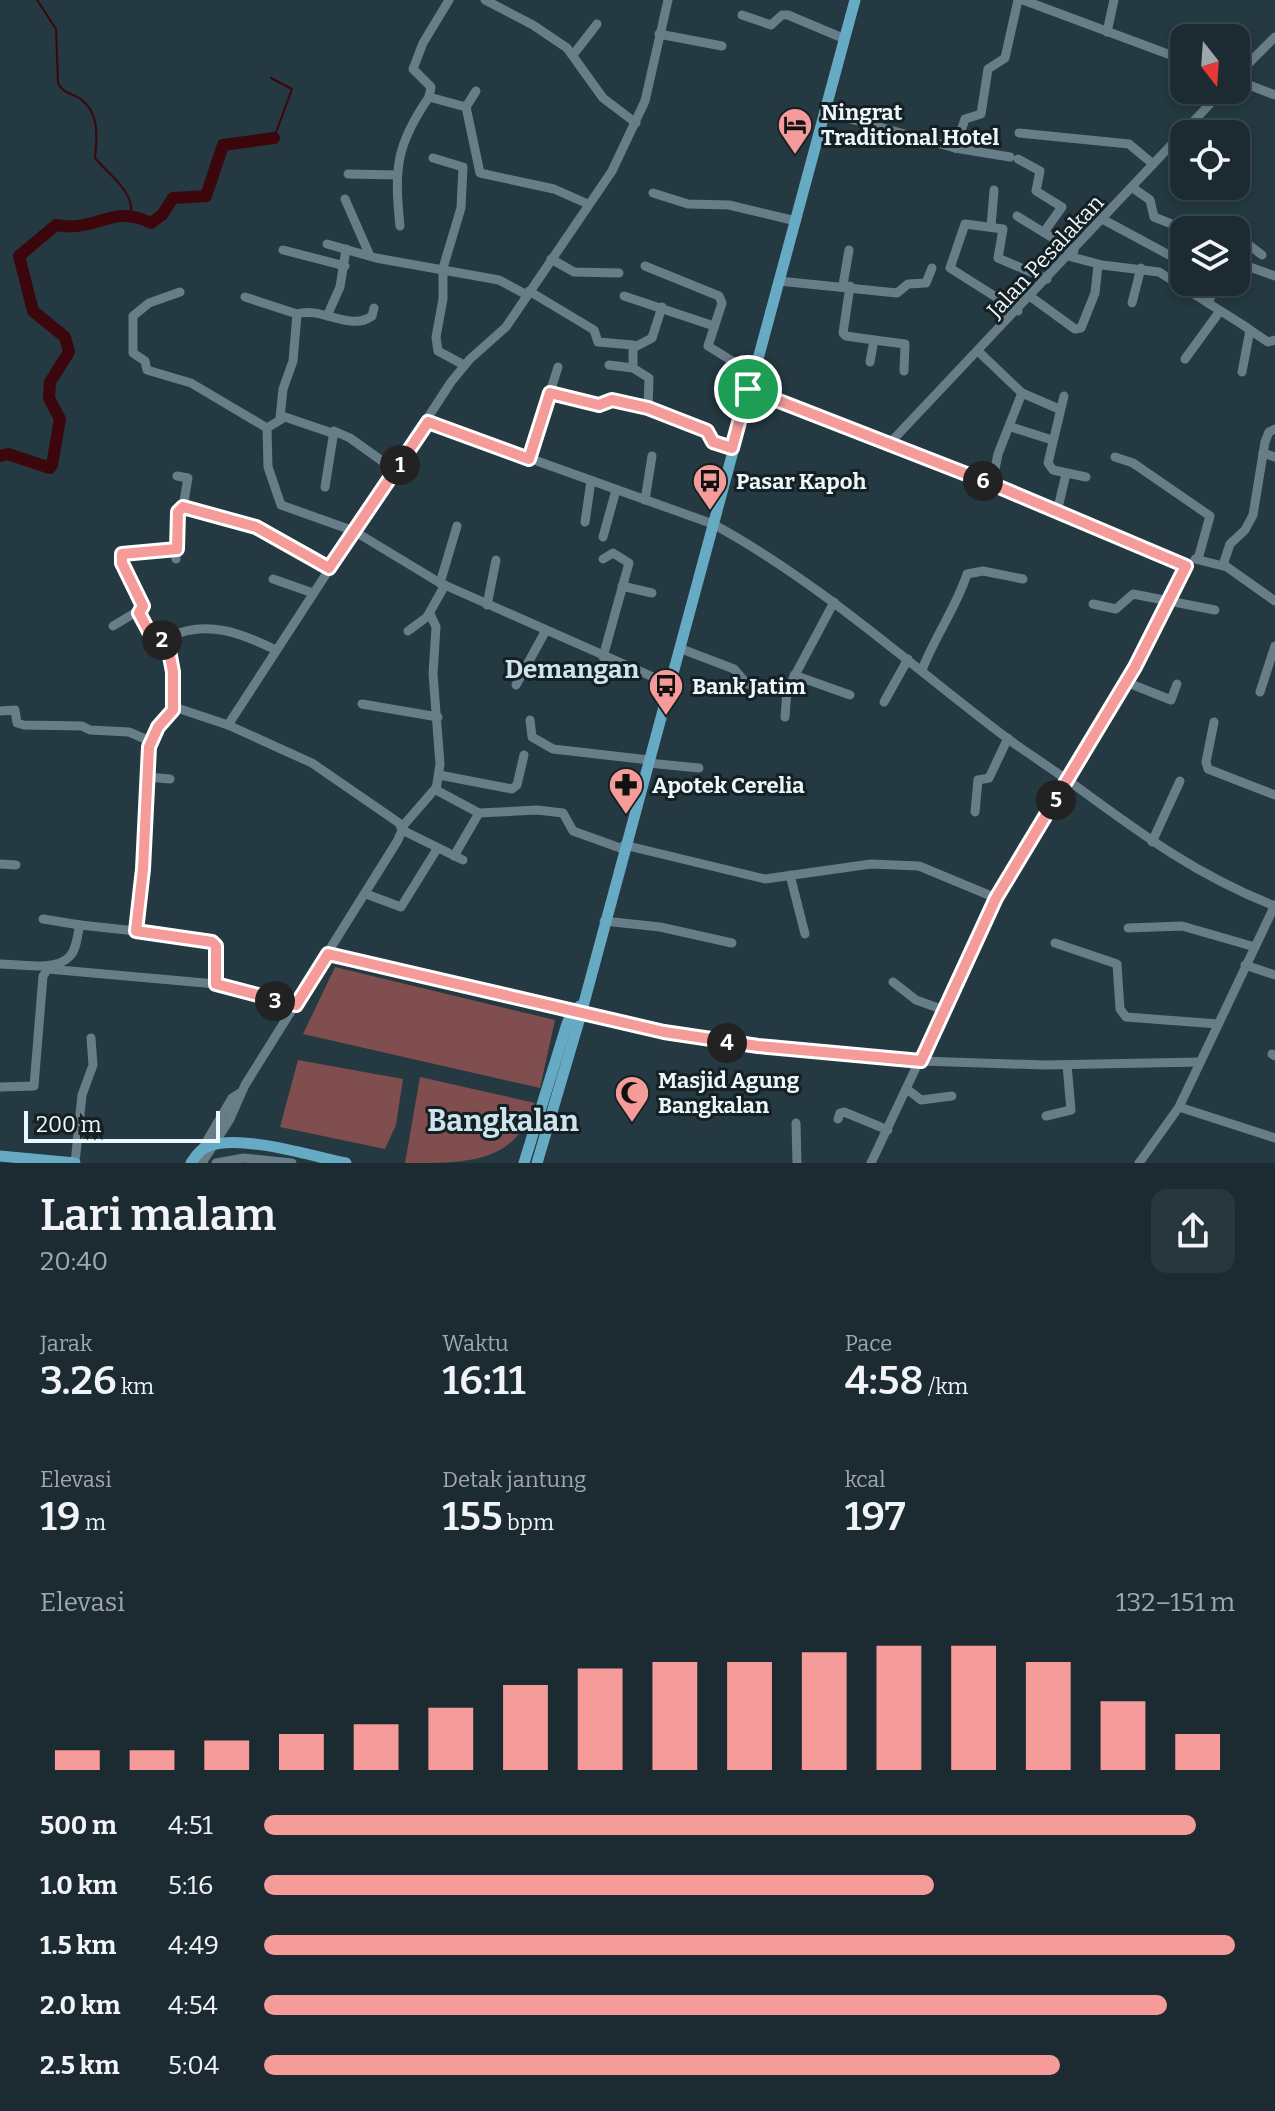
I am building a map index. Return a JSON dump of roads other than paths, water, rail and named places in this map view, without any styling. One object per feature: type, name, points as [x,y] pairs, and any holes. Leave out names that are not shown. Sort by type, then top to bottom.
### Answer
[{"type":"main road","points":[[524,1163],[549,1104],[604,921],[855,0]]},
{"type":"main road","points":[[537,1163],[549,1104]]},
{"type":"main road","points":[[191,1163],[202,1149],[216,1144],[254,1145],[346,1163]]},
{"type":"main road","points":[[0,1156],[75,1163]]},
{"type":"street","points":[[400,226],[397,175],[407,128],[429,97],[431,87],[415,73],[413,66],[449,0]]},
{"type":"street","points":[[485,0],[549,34],[573,55],[603,98],[636,123]]},
{"type":"street","points":[[228,725],[464,365],[500,333],[612,171],[636,123],[650,83],[668,0]]},
{"type":"street","points":[[1107,32],[1114,0]]},
{"type":"street","points":[[955,148],[965,119],[981,114],[988,69],[1005,58],[1026,1],[1170,55]]},
{"type":"street","points":[[742,15],[771,25],[782,15],[788,15],[845,39]]},
{"type":"street","points":[[573,55],[597,24]]},
{"type":"street","points":[[659,34],[722,46]]},
{"type":"street","points":[[1250,63],[1275,37]]},
{"type":"street","points":[[1250,84],[1275,95]]},
{"type":"street","points":[[476,91],[466,107],[483,175],[554,189],[588,204]]},
{"type":"street","points":[[429,97],[466,107]]},
{"type":"street","name":"Jalan Pesalakan","points":[[889,444],[1104,220],[1210,104]]},
{"type":"street","points":[[825,112],[955,148],[1014,158],[1040,171],[1036,191],[1062,207],[1044,232]]},
{"type":"street","points":[[1019,133],[1129,144],[1153,164]]},
{"type":"street","points":[[433,158],[463,167],[479,165]]},
{"type":"street","points":[[463,167],[461,208],[443,268],[443,299],[436,344],[443,355],[464,365]]},
{"type":"street","points":[[348,174],[397,175]]},
{"type":"street","points":[[1133,188],[1150,200],[1154,217],[1170,223]]},
{"type":"street","points":[[991,227],[994,190]]},
{"type":"street","points":[[653,193],[688,204],[729,205],[796,221]]},
{"type":"street","points":[[345,199],[370,256]]},
{"type":"street","points":[[1017,216],[1044,232],[1071,254],[1098,265],[1159,272],[1264,340],[1275,340]]},
{"type":"street","points":[[1104,220],[1170,255]]},
{"type":"street","points":[[1018,311],[949,267],[965,223],[1004,231],[998,258],[1047,279]]},
{"type":"street","points":[[327,244],[370,256],[499,280],[594,330],[598,342],[635,347],[652,338],[662,307]]},
{"type":"street","points":[[1250,246],[1262,255]]},
{"type":"street","points":[[327,316],[345,266],[346,249]]},
{"type":"street","points":[[283,250],[345,266]]},
{"type":"street","points":[[849,250],[844,335],[905,344],[904,371]]},
{"type":"street","points":[[551,259],[574,272],[619,273]]},
{"type":"street","points":[[1031,297],[1059,320],[1075,329],[1081,328],[1095,293],[1098,265]]},
{"type":"street","points":[[645,266],[719,296],[722,303],[708,346],[753,374]]},
{"type":"street","points":[[1250,267],[1275,276]]},
{"type":"street","points":[[779,281],[899,293],[908,284],[926,283],[932,268]]},
{"type":"street","points":[[1132,303],[1141,268]]},
{"type":"street","points":[[180,292],[149,303],[133,316],[133,353],[145,361],[147,370],[191,383],[267,428]]},
{"type":"street","points":[[624,296],[714,326]]},
{"type":"street","points":[[1208,303],[1211,296]]},
{"type":"street","points":[[245,297],[297,314],[362,321],[372,316],[374,308]]},
{"type":"street","points":[[1185,359],[1220,311]]},
{"type":"street","points":[[267,428],[280,418],[283,389],[293,361],[297,314]]},
{"type":"street","points":[[1242,372],[1250,330]]},
{"type":"street","points":[[870,362],[874,340]]},
{"type":"street","points":[[633,368],[635,347]]},
{"type":"street","points":[[979,352],[1022,393],[1059,409]]},
{"type":"street","points":[[609,365],[633,368],[649,378],[648,408]]},
{"type":"street","points":[[529,459],[558,367]]},
{"type":"street","points":[[748,389],[992,484],[1186,566]]},
{"type":"street","points":[[550,393],[599,405],[612,400],[648,408],[687,420],[710,432],[713,442],[732,448]]},
{"type":"street","points":[[992,484],[998,454],[1022,393]]},
{"type":"street","points":[[1064,396],[1052,440],[1049,467],[1086,477]]},
{"type":"street","points":[[280,418],[332,433],[337,431],[396,471]]},
{"type":"street","points":[[428,422],[713,524],[834,602],[1008,738],[1152,842],[1212,880],[1275,906],[1179,1107],[1139,1163]]},
{"type":"street","points":[[1011,427],[1052,440]]},
{"type":"street","points":[[267,428],[268,467],[281,505],[354,531],[442,584],[545,632],[669,684]]},
{"type":"street","points":[[1223,565],[1230,544],[1245,530],[1253,515],[1263,453],[1269,432],[1275,429]]},
{"type":"street","points":[[325,487],[332,433]]},
{"type":"street","points":[[1263,453],[1275,457]]},
{"type":"street","points":[[645,500],[652,456]]},
{"type":"street","points":[[1115,457],[1133,463],[1210,516],[1198,559]]},
{"type":"street","points":[[1057,512],[1066,474]]},
{"type":"street","points":[[113,626],[139,613],[143,606],[121,555],[176,554],[178,512],[183,507],[188,478],[177,476]]},
{"type":"street","points":[[585,522],[591,481]]},
{"type":"street","points":[[603,537],[616,490]]},
{"type":"street","points":[[183,507],[256,527],[329,568]]},
{"type":"street","points":[[408,631],[430,614],[442,584],[457,526]]},
{"type":"street","points":[[603,559],[610,552],[628,560],[603,657]]},
{"type":"street","points":[[871,1163],[996,898],[1126,682],[1186,566],[1198,559],[1223,565],[1275,601]]},
{"type":"street","points":[[487,605],[496,560]]},
{"type":"street","points":[[922,670],[941,625],[960,600],[967,574],[983,571],[1023,579]]},
{"type":"street","points":[[273,579],[313,593]]},
{"type":"street","points":[[622,586],[652,593]]},
{"type":"street","points":[[1093,604],[1116,609],[1133,594],[1215,610]]},
{"type":"street","points":[[785,717],[787,690],[834,602]]},
{"type":"street","points":[[139,613],[149,636],[167,640],[200,628],[246,635],[276,650]]},
{"type":"street","points":[[202,1163],[230,1119],[240,1093],[366,894],[402,829],[435,789],[439,775],[438,717],[433,674],[436,627],[430,614]]},
{"type":"street","points":[[516,685],[545,632]]},
{"type":"street","points":[[136,931],[143,869],[150,741],[173,710],[173,672],[167,640]]},
{"type":"street","points":[[1260,692],[1275,646]]},
{"type":"street","points":[[679,648],[734,669],[747,684],[787,690]]},
{"type":"street","points":[[884,702],[908,659]]},
{"type":"street","points":[[794,675],[850,695]]},
{"type":"street","points":[[1126,682],[1171,700],[1177,684]]},
{"type":"street","points":[[362,704],[438,717]]},
{"type":"street","points":[[173,710],[182,708],[228,725],[335,776],[402,829],[458,858],[479,813]]},
{"type":"street","points":[[0,711],[15,710],[17,723],[24,725],[82,726],[90,730],[129,732],[150,741]]},
{"type":"street","points":[[530,720],[532,737],[553,749],[699,768]]},
{"type":"street","points":[[1214,722],[1206,762],[1208,769],[1275,795]]},
{"type":"street","points":[[975,812],[978,780],[989,778],[1008,738]]},
{"type":"street","points":[[439,775],[512,789],[517,785],[524,755]]},
{"type":"street","points":[[147,777],[170,779]]},
{"type":"street","points":[[1152,842],[1180,781]]},
{"type":"street","points":[[435,789],[479,813],[537,810],[563,813],[573,831],[624,847],[749,877],[871,864],[919,866],[996,898]]},
{"type":"street","points":[[366,894],[401,907],[437,849]]},
{"type":"street","points":[[0,864],[16,865]]},
{"type":"street","points":[[790,875],[805,934]]},
{"type":"street","points":[[43,919],[215,943],[216,984]]},
{"type":"street","points":[[604,921],[660,927],[732,943]]},
{"type":"street","points":[[0,964],[65,961],[73,952],[80,925]]},
{"type":"street","points":[[1128,928],[1182,926],[1255,947]]},
{"type":"street","points":[[1055,943],[1117,964],[1120,1009],[1126,1017],[1218,1024]]},
{"type":"street","points":[[328,954],[723,1042],[921,1061],[1067,1065],[1200,1062]]},
{"type":"street","points":[[1245,965],[1275,975]]},
{"type":"street","points":[[0,1087],[28,1089],[36,1082],[43,976],[48,969],[216,984],[296,1005]]},
{"type":"street","points":[[893,982],[916,1000],[944,1010]]},
{"type":"street","points":[[75,1163],[82,1095],[93,1065],[91,1038]]},
{"type":"street","points":[[1183,1064],[1194,1075]]},
{"type":"street","points":[[1046,1116],[1071,1110],[1067,1065]]},
{"type":"street","points":[[907,1089],[921,1100],[952,1096]]},
{"type":"street","points":[[202,1149],[232,1098],[240,1093]]},
{"type":"street","points":[[1179,1107],[1275,1138]]},
{"type":"street","points":[[838,1119],[844,1112],[888,1130]]},
{"type":"street","points":[[230,1119],[233,1136],[254,1145]]},
{"type":"street","points":[[796,1123],[797,1163]]},
{"type":"street","points":[[216,1163],[255,1158],[292,1163]]},
{"type":"waterway","points":[[37,0],[56,29],[58,83],[91,110],[96,125],[95,158],[124,190],[131,213]]},
{"type":"waterway","points":[[271,78],[292,89],[274,138]]},
{"type":"waterway","points":[[0,456],[8,454],[50,468],[52,465],[60,419],[49,398],[50,382],[69,352],[65,337],[33,311],[19,256],[56,225],[83,225],[125,216],[151,223],[162,215],[173,198],[206,196],[223,145],[274,138]]},
{"type":"place","name":"Ningrat Traditional Hotel","points":[[795,156]]},
{"type":"place","name":"Pasar Kapoh","points":[[710,512]]},
{"type":"place","name":"Bank Jatim","points":[[666,717]]},
{"type":"place","name":"Apotek Cerelia","points":[[626,816]]},
{"type":"place","name":"Masjid Agung Bangkalan","points":[[632,1124]]},
{"type":"district","name":"Demangan","points":[[572,669]]},
{"type":"district","name":"Bangkalan","points":[[503,1121]]}]
